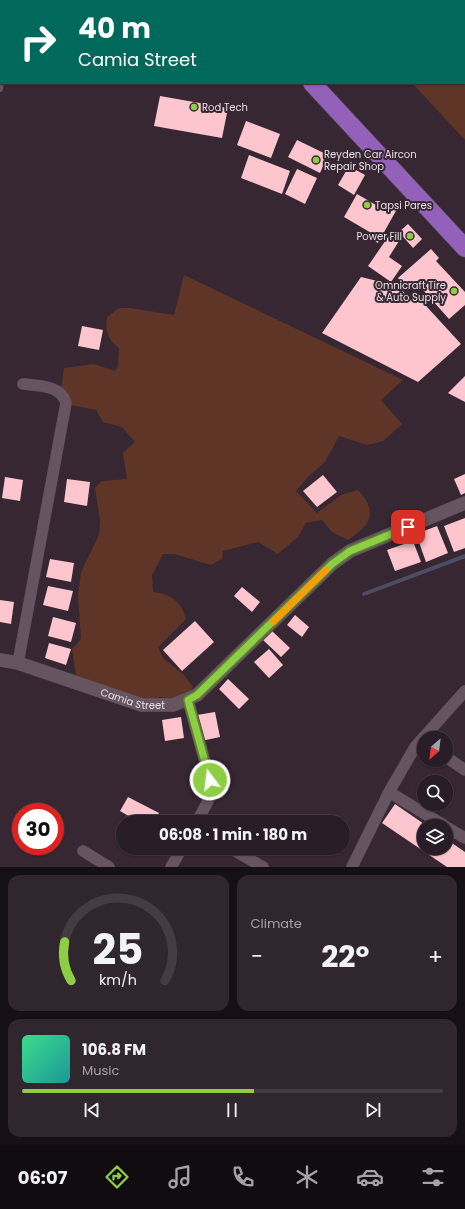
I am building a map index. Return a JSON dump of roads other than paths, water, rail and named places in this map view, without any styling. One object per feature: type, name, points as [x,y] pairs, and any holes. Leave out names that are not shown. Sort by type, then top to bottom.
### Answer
[{"type":"highway","points":[[313,84],[465,248]]},
{"type":"street","points":[[18,663],[66,403],[64,395],[58,390],[23,384]]},
{"type":"street","name":"Camia Street","points":[[0,660],[18,663],[142,705],[173,705],[188,700],[197,695],[332,564],[350,551],[465,503]]},
{"type":"street","points":[[431,731],[465,691]]},
{"type":"street","points":[[188,700],[210,780],[208,801],[201,815]]},
{"type":"street","points":[[352,867],[389,792],[417,749]]},
{"type":"street","points":[[453,762],[465,770]]},
{"type":"street","points":[[389,792],[433,819]]},
{"type":"street","points":[[453,831],[465,838]]},
{"type":"street","points":[[83,851],[109,867]]},
{"type":"street","points":[[171,867],[178,855]]},
{"type":"street","points":[[242,855],[263,867]]},
{"type":"waterway","points":[[364,594],[465,556]]},
{"type":"place","name":"Rod Tech","points":[[194,107]]},
{"type":"place","name":"Reyden Car Aircon Repair Shop","points":[[316,160]]},
{"type":"place","name":"Tapsi Pares","points":[[367,205]]},
{"type":"place","name":"Power Fill","points":[[410,236]]},
{"type":"place","name":"Omnicraft Tire & Auto Supply","points":[[454,291]]}]
